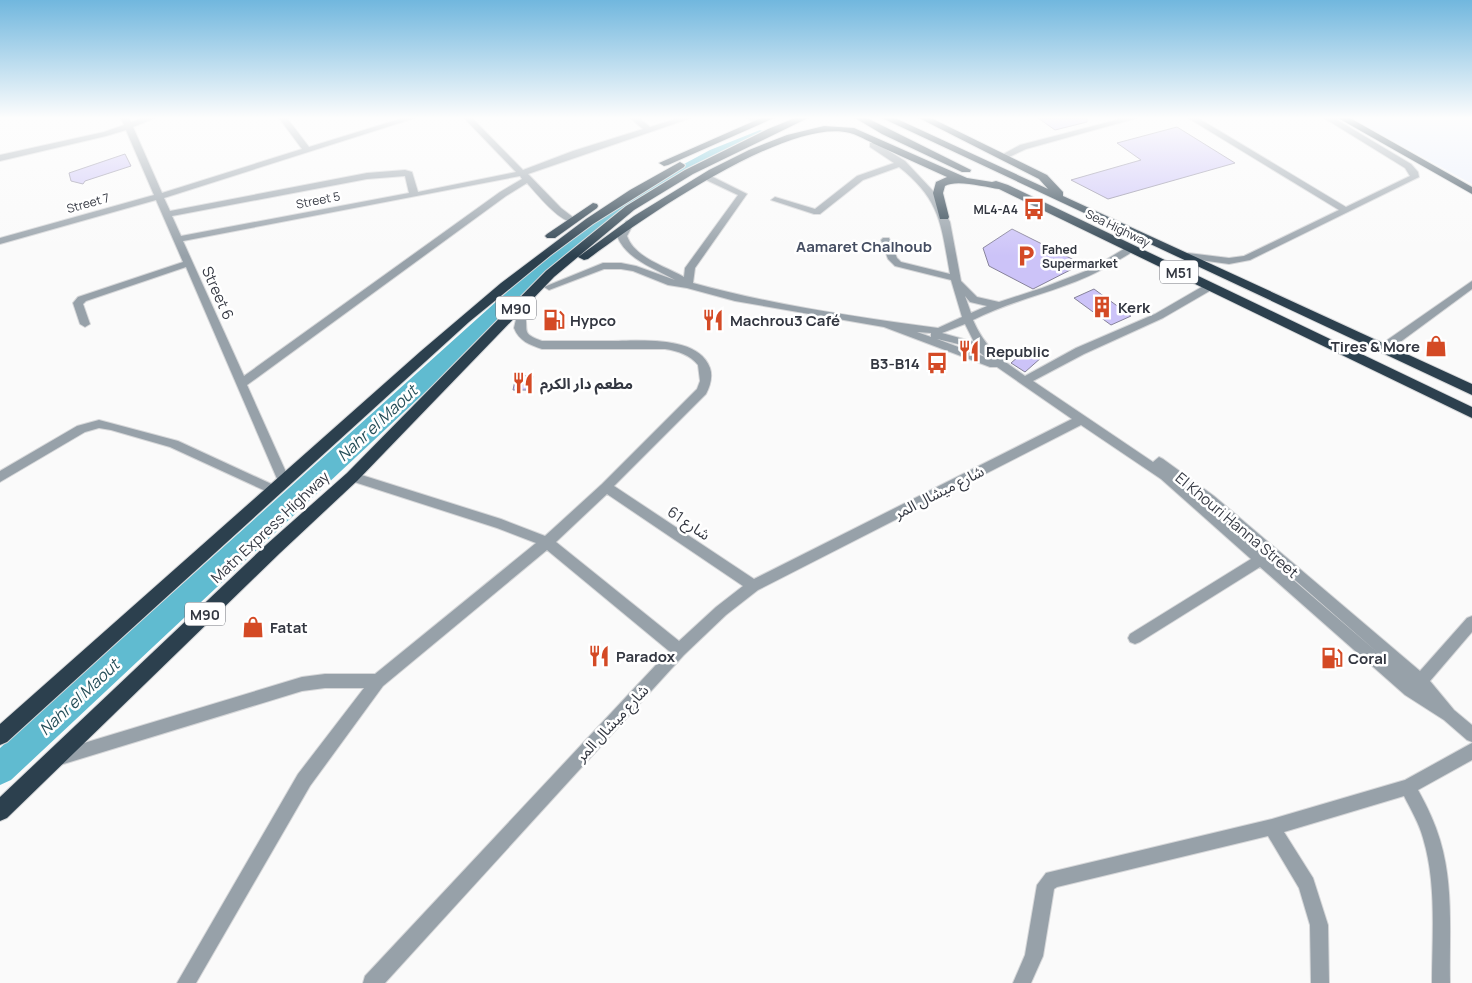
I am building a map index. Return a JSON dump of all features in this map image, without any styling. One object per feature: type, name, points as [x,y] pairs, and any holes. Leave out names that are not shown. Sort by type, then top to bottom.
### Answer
[{"type":"highway","points":[[616,191],[664,164]]},
{"type":"highway","name":"Matn Express Highway","points":[[0,736],[488,298],[592,218],[682,164]]},
{"type":"highway","name":"Matn Express Highway","points":[[0,811],[273,549],[352,477],[550,274],[630,208],[704,164]]},
{"type":"highway","points":[[411,418],[444,390],[521,317],[549,287],[629,223],[705,176],[729,164]]},
{"type":"highway","points":[[915,164],[950,180]]},
{"type":"highway","points":[[927,164],[965,181]]},
{"type":"highway","name":"Sea Highway","points":[[954,164],[1472,414]]},
{"type":"highway","name":"Sea Highway","points":[[985,164],[1188,256],[1472,390]]},
{"type":"highway","points":[[1016,164],[1043,177],[1065,200]]},
{"type":"highway","points":[[1424,164],[1472,191]]},
{"type":"highway","points":[[944,217],[939,198],[939,186],[942,182],[950,180],[965,181],[1004,187]]},
{"type":"highway","points":[[488,298],[500,279],[571,220],[601,200]]},
{"type":"street","name":"Street 6","points":[[146,164],[242,383],[279,485]]},
{"type":"street","name":"Street 7","points":[[0,241],[160,196],[263,164]]},
{"type":"street","points":[[513,164],[571,220]]},
{"type":"street","points":[[242,383],[503,194],[525,176],[552,164]]},
{"type":"street","points":[[774,200],[817,212],[860,178],[902,164],[926,189],[944,217],[966,319],[974,336],[986,352]]},
{"type":"street","points":[[1268,164],[1346,211]]},
{"type":"street","points":[[1188,256],[1229,261],[1247,258],[1415,177],[1414,172],[1404,164]]},
{"type":"street","points":[[168,214],[368,176],[405,173],[409,174],[414,195]]},
{"type":"street","name":"Street 5","points":[[178,239],[494,180],[525,176]]},
{"type":"street","points":[[688,285],[690,268],[743,194],[705,176]]},
{"type":"street","points":[[629,223],[622,236],[628,247],[635,254],[688,285]]},
{"type":"street","points":[[886,240],[893,259],[898,264],[956,279],[974,300],[1000,306]]},
{"type":"street","points":[[549,287],[573,276],[609,266],[631,268],[665,281],[688,285],[735,298],[938,331],[1094,271],[1130,249]]},
{"type":"street","points":[[85,324],[79,301],[189,263]]},
{"type":"street","points":[[1384,348],[1472,284]]},
{"type":"street","points":[[1028,378],[1080,351],[1159,316],[1209,287]]},
{"type":"street","points":[[186,983],[304,780],[378,681],[547,542],[606,488],[702,391],[706,382],[707,373],[704,364],[688,351],[665,345],[552,346],[534,343],[522,334],[519,329],[521,317]]},
{"type":"street","points":[[886,324],[960,341],[986,352]]},
{"type":"street","points":[[886,324],[1001,367]]},
{"type":"street","name":"El Khouri Hanna Street","points":[[986,352],[1001,367],[1165,476],[1265,556],[1472,736]]},
{"type":"street","name":"El Khouri Hanna Street","points":[[1001,367],[1028,378],[1114,430],[1175,472],[1210,499],[1265,556]]},
{"type":"street","name":"شارع ميشال المر","points":[[372,983],[679,650],[720,611],[753,586],[1080,420]]},
{"type":"street","points":[[0,477],[81,429],[99,424],[174,444],[279,485]]},
{"type":"street","points":[[352,477],[501,524],[547,542],[679,650]]},
{"type":"street","name":"شارع 61","points":[[606,488],[753,586]]},
{"type":"street","points":[[1135,638],[1265,556]]},
{"type":"street","points":[[1416,686],[1472,622]]},
{"type":"street","points":[[54,759],[302,684],[325,681],[378,681]]},
{"type":"street","points":[[1022,983],[1034,956],[1046,885],[1052,879],[1272,827],[1408,787],[1472,751]]},
{"type":"street","points":[[1408,787],[1423,816],[1432,841],[1437,868],[1441,983]]},
{"type":"street","points":[[1272,827],[1307,884],[1319,925],[1320,983]]},
{"type":"shaded area","points":[[1435,164],[1472,164],[1472,184]]},
{"type":"building","points":[[96,164],[130,164],[131,166],[85,181],[83,184],[71,181],[69,173]]},
{"type":"building","points":[[1127,164],[1232,164],[1108,199],[1071,180]]},
{"type":"building","name":"Fahed Supermarket","points":[[1012,229],[1082,264],[1033,289],[989,266],[983,248]]},
{"type":"building","name":"Kerk","points":[[1094,289],[1131,316],[1111,325],[1074,298]]},
{"type":"building","points":[[1027,349],[1042,357],[1025,372],[1011,363]]},
{"type":"building","name":"مطعم دار الكرم","points":[[516,376],[533,376],[531,390],[513,390]]},
{"type":"waterway","name":"Nahr el Maout","points":[[0,769],[585,232],[664,182],[698,164]]},
{"type":"place","name":"ML4-A4","points":[[1034,209]]},
{"type":"place","name":"Fahed Supermarket","points":[[1026,256]]},
{"type":"place","name":"Kerk","points":[[1102,307]]},
{"type":"place","name":"Hypco","points":[[554,320]]},
{"type":"place","name":"Machrou3 Café","points":[[713,320]]},
{"type":"place","name":"Tires & More","points":[[1436,346]]},
{"type":"place","name":"Republic","points":[[969,351]]},
{"type":"place","name":"B3-B14","points":[[937,363]]},
{"type":"place","name":"مطعم دار الكرم","points":[[523,383]]},
{"type":"place","name":"Fatat","points":[[253,627]]},
{"type":"place","name":"Paradox","points":[[599,656]]},
{"type":"place","name":"Coral","points":[[1332,658]]},
{"type":"district","name":"Aamaret Chalhoub","points":[[864,246]]}]
